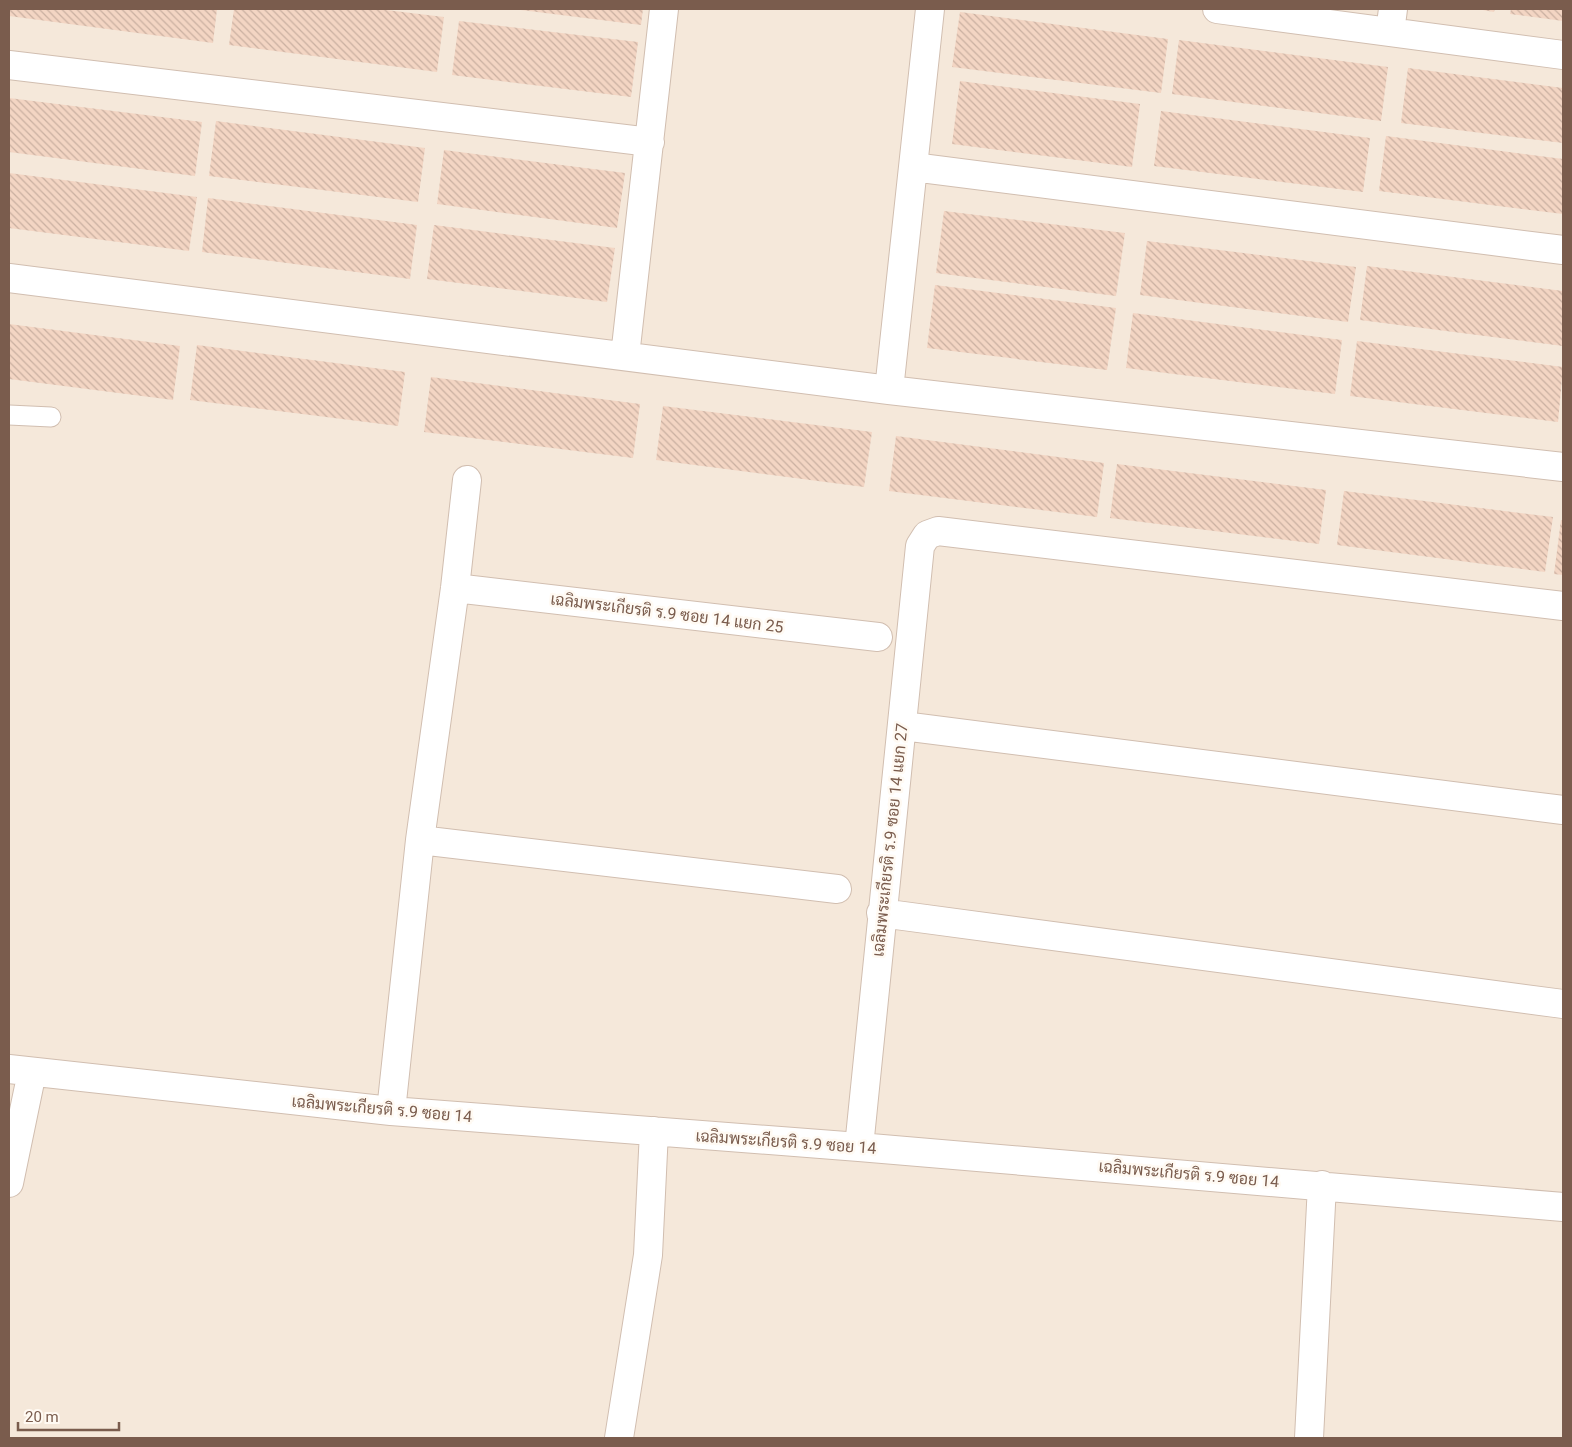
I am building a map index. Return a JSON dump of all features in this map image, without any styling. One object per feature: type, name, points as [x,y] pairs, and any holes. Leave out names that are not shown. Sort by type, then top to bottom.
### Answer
[{"type":"street","points":[[625,356],[664,9]]},
{"type":"street","points":[[889,390],[930,9]]},
{"type":"street","points":[[1216,9],[1391,20],[1563,55]]},
{"type":"street","points":[[9,65],[650,142]]},
{"type":"street","points":[[913,168],[1563,250]]},
{"type":"street","points":[[9,278],[889,390],[1563,467]]},
{"type":"street","points":[[392,1111],[420,840],[455,588],[466,480]]},
{"type":"street","name":"เฉลิมพระเกียรติ ร.9 ซอย 14 แยก 27","points":[[859,1147],[881,913],[903,726],[920,546],[927,535],[938,531],[1563,606]]},
{"type":"street","name":"เฉลิมพระเกียรติ ร.9 ซอย 14 แยก 25","points":[[455,588],[878,637]]},
{"type":"street","points":[[903,726],[1563,810]]},
{"type":"street","points":[[420,840],[837,888]]},
{"type":"street","points":[[881,913],[1563,1004]]},
{"type":"street","points":[[9,1183],[20,1071]]},
{"type":"street","name":"เฉลิมพระเกียรติ ร.9 ซอย 14","points":[[20,1071],[392,1111],[859,1147],[1563,1207]]},
{"type":"street","points":[[619,1438],[648,1255],[654,1131]]},
{"type":"street","points":[[1309,1438],[1322,1186]]},
{"type":"lane","points":[[9,415],[51,417]]},
{"type":"shaded area","points":[[9,9],[1563,9],[1563,1438],[9,1438]]},
{"type":"building","points":[[9,9],[217,9],[213,43],[9,16]]},
{"type":"building","points":[[234,9],[378,9],[444,17],[437,72],[229,45]]},
{"type":"building","points":[[513,9],[643,9],[641,25]]},
{"type":"building","points":[[1477,9],[1495,9],[1494,12]]},
{"type":"building","points":[[1511,9],[1563,9],[1563,21],[1510,14]]},
{"type":"building","points":[[960,12],[1168,39],[1161,93],[952,67]]},
{"type":"building","points":[[459,21],[638,42],[631,97],[452,75]]},
{"type":"building","points":[[1179,40],[1388,67],[1381,121],[1172,94]]},
{"type":"building","points":[[1408,68],[1563,88],[1563,143],[1401,123]]},
{"type":"building","points":[[960,81],[1140,104],[1132,167],[952,144]]},
{"type":"building","points":[[9,98],[202,122],[195,176],[9,152]]},
{"type":"building","points":[[1161,111],[1370,138],[1363,192],[1154,166]]},
{"type":"building","points":[[216,121],[425,148],[418,202],[209,176]]},
{"type":"building","points":[[1386,136],[1563,159],[1563,214],[1379,191]]},
{"type":"building","points":[[444,150],[625,173],[617,228],[437,204]]},
{"type":"building","points":[[9,173],[197,197],[189,251],[9,228]]},
{"type":"building","points":[[208,198],[417,225],[410,279],[202,252]]},
{"type":"building","points":[[944,211],[1125,233],[1116,296],[936,273]]},
{"type":"building","points":[[434,225],[615,248],[607,302],[427,279]]},
{"type":"building","points":[[1147,241],[1356,267],[1348,322],[1140,295]]},
{"type":"building","points":[[1367,266],[1563,291],[1563,346],[1360,320]]},
{"type":"building","points":[[935,285],[1116,308],[1107,370],[927,348]]},
{"type":"building","points":[[1133,313],[1342,340],[1335,394],[1126,368]]},
{"type":"building","points":[[9,324],[180,346],[173,400],[9,379]]},
{"type":"building","points":[[1357,341],[1563,367],[1558,422],[1350,396]]},
{"type":"building","points":[[197,345],[405,372],[398,426],[190,400]]},
{"type":"building","points":[[431,377],[640,404],[633,458],[424,432]]},
{"type":"building","points":[[663,406],[872,432],[864,487],[656,460]]},
{"type":"building","points":[[896,436],[1104,463],[1097,517],[889,491]]},
{"type":"building","points":[[1117,464],[1326,490],[1319,544],[1110,518]]},
{"type":"building","points":[[1344,491],[1553,517],[1545,572],[1337,545]]},
{"type":"building","points":[[1561,520],[1563,521],[1563,575],[1554,574]]}]
